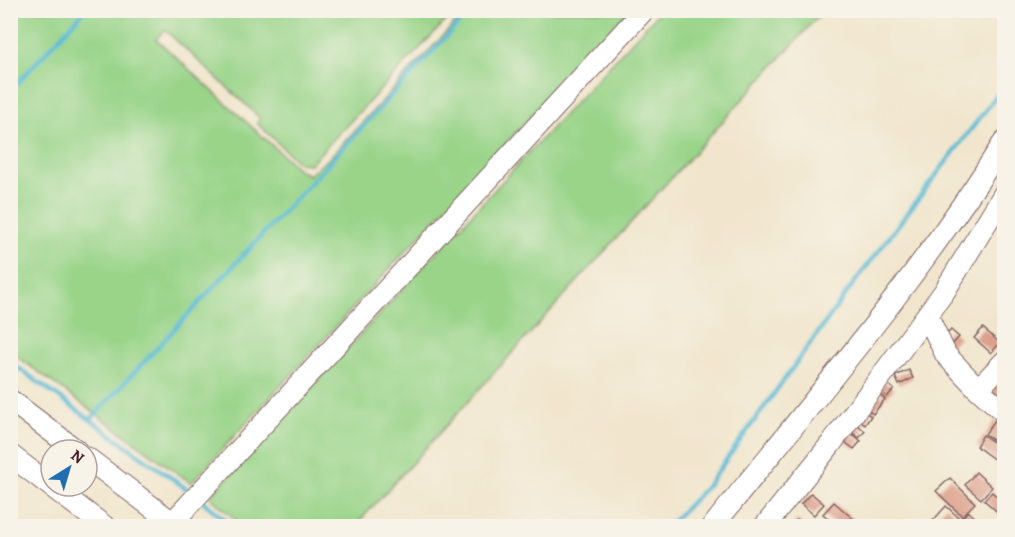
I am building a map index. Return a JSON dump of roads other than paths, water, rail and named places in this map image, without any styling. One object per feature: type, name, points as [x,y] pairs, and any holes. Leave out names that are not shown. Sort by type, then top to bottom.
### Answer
[{"type":"street","points":[[99,467],[175,525],[199,494],[644,10]]},
{"type":"street","points":[[713,526],[846,359],[955,216],[1005,142]]},
{"type":"street","points":[[765,526],[830,445],[927,315],[1005,194]]},
{"type":"street","points":[[927,315],[946,355],[978,389],[1005,412]]},
{"type":"street","points":[[978,389],[1005,362]]},
{"type":"street","points":[[10,400],[60,438]]},
{"type":"street","points":[[10,455],[104,526]]},
{"type":"waterway","points":[[10,91],[85,10]]},
{"type":"waterway","points":[[91,419],[471,10]]},
{"type":"waterway","points":[[668,526],[708,485],[851,287],[1004,86]]},
{"type":"waterway","points":[[10,362],[191,492]]},
{"type":"waterway","points":[[200,499],[233,526]]}]
